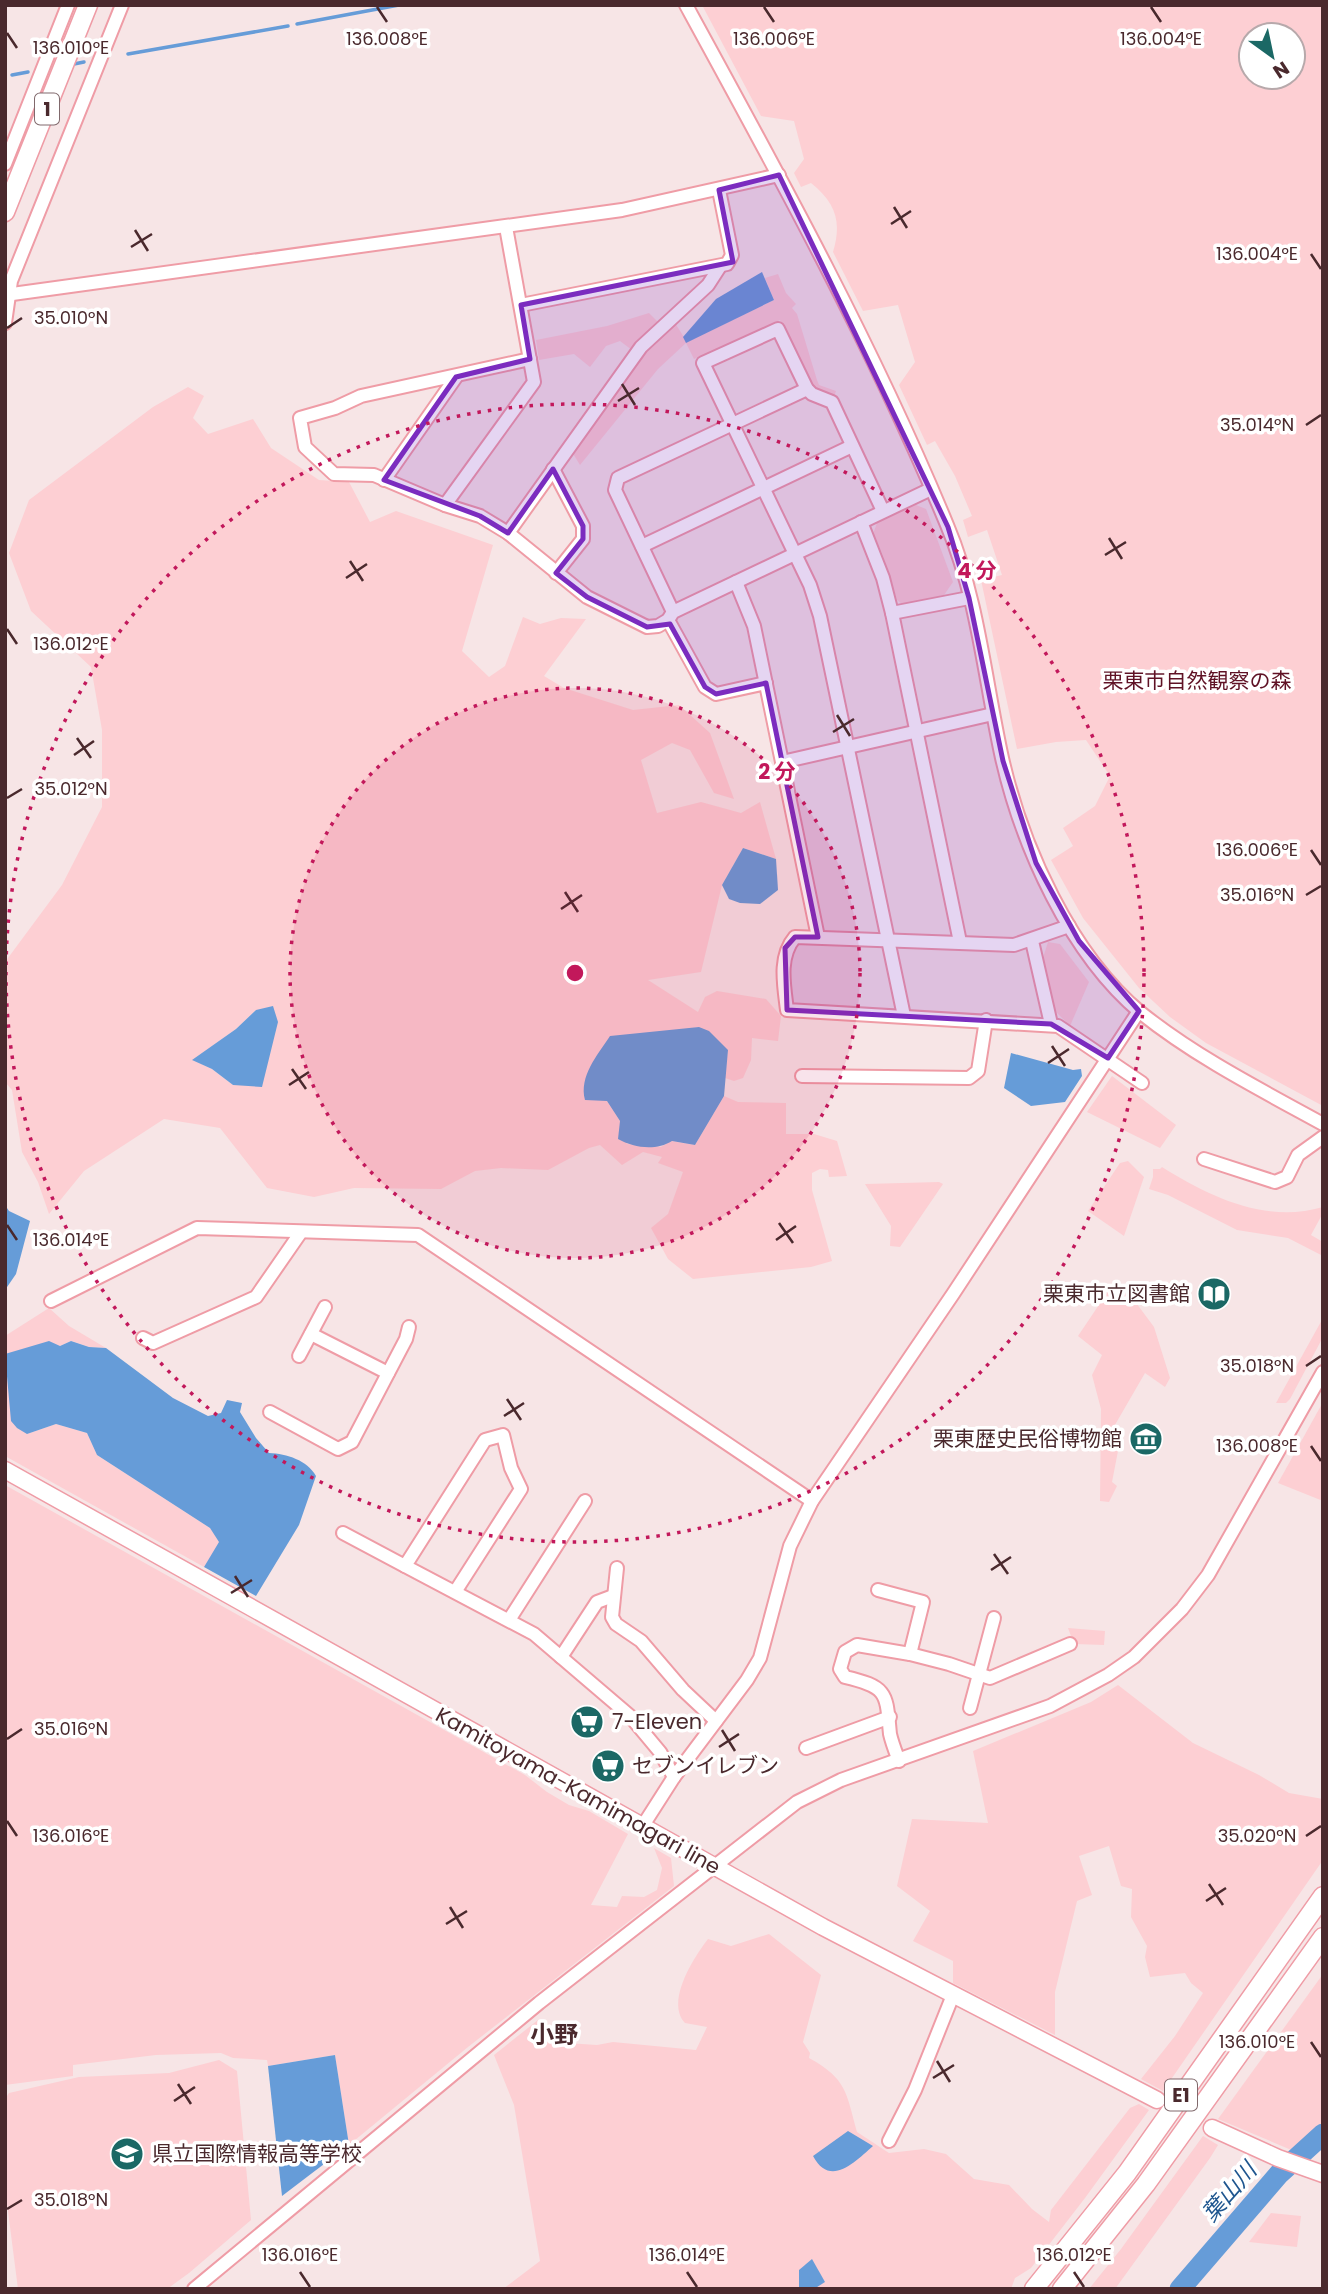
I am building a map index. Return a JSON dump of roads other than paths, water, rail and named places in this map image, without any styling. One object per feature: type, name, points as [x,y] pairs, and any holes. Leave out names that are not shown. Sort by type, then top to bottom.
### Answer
[{"type":"highway","name":"1","points":[[5,212],[88,5]]},
{"type":"highway","points":[[1218,2043],[1323,1887]]},
{"type":"highway","name":"E1","points":[[1034,2289],[1126,2173],[1323,1896]]},
{"type":"highway","name":"E1","points":[[1062,2289],[1146,2184],[1323,1937]]},
{"type":"main road","name":"Kamitoyama-Kamimagari line","points":[[5,1470],[822,1927],[1157,2100]]},
{"type":"main road","points":[[1212,2128],[1278,2158],[1323,2174]]},
{"type":"street","points":[[5,164],[68,5]]},
{"type":"street","points":[[5,323],[11,281],[122,5]]},
{"type":"street","points":[[686,5],[829,273],[948,527],[969,598],[1003,761],[1023,831],[1048,891],[1069,926],[1105,975],[1139,1011],[1242,1080],[1323,1124]]},
{"type":"street","points":[[7,295],[621,210],[779,175]]},
{"type":"street","points":[[521,305],[719,268],[727,264],[732,256],[719,190]]},
{"type":"street","points":[[445,505],[534,382],[506,227]]},
{"type":"street","points":[[508,533],[641,347],[708,285],[719,268]]},
{"type":"street","points":[[883,511],[832,402],[812,394],[807,389],[778,329],[703,363],[810,585],[820,616],[904,1016]]},
{"type":"street","points":[[530,359],[361,396],[335,408],[300,418],[305,447],[334,474],[374,475],[445,505],[480,516],[508,533],[587,597],[647,627],[658,626],[671,616],[736,582],[931,489]]},
{"type":"street","points":[[384,480],[456,377]]},
{"type":"street","points":[[766,683],[716,694],[705,687],[615,490],[618,478],[807,389]]},
{"type":"street","points":[[642,546],[852,446]]},
{"type":"street","points":[[553,469],[583,526],[583,539],[556,573]]},
{"type":"street","points":[[861,522],[883,578],[892,613],[960,942]]},
{"type":"street","points":[[736,582],[754,626],[818,937]]},
{"type":"street","points":[[892,613],[969,598]]},
{"type":"street","points":[[782,762],[993,714]]},
{"type":"street","points":[[1069,926],[1014,945],[795,937],[785,948],[783,985],[787,1010],[1051,1024],[1108,1058],[1142,1083]]},
{"type":"street","points":[[1031,941],[1051,1024]]},
{"type":"street","points":[[642,1827],[674,1777],[760,1658],[790,1546],[812,1501],[1139,1011]]},
{"type":"street","points":[[802,1076],[969,1078],[978,1071],[986,1020]]},
{"type":"street","points":[[1204,1159],[1275,1182],[1287,1177],[1298,1155],[1323,1137]]},
{"type":"street","points":[[51,1301],[197,1228],[418,1235],[812,1501]]},
{"type":"street","points":[[143,1338],[153,1343],[256,1297],[301,1232]]},
{"type":"street","points":[[299,1356],[325,1307]]},
{"type":"street","points":[[270,1412],[338,1449],[352,1442],[406,1339],[409,1327]]},
{"type":"street","points":[[311,1334],[387,1373]]},
{"type":"street","points":[[194,2289],[539,2003],[797,1802],[841,1780],[1050,1706],[1108,1675],[1134,1657],[1182,1609],[1208,1575],[1323,1372]]},
{"type":"street","points":[[405,1566],[485,1440],[503,1435],[511,1468],[522,1489],[455,1592]]},
{"type":"street","points":[[509,1620],[585,1501]]},
{"type":"street","points":[[343,1533],[534,1634],[631,1716],[660,1752],[674,1777]]},
{"type":"street","points":[[617,1568],[612,1617],[617,1624],[641,1641],[683,1690],[716,1721]]},
{"type":"street","points":[[878,1590],[923,1602],[910,1654]]},
{"type":"street","points":[[562,1657],[597,1602],[614,1596]]},
{"type":"street","points":[[970,1708],[994,1618]]},
{"type":"street","points":[[899,1761],[891,1737],[885,1697],[869,1684],[845,1677],[840,1669],[845,1652],[856,1645],[910,1654],[990,1678],[1069,1644]]},
{"type":"street","points":[[806,1748],[890,1717]]},
{"type":"street","points":[[888,2141],[915,2090],[953,1995]]},
{"type":"water","points":[[762,272],[774,300],[686,343],[683,337],[716,299]]},
{"type":"water","points":[[743,848],[776,859],[778,890],[760,904],[740,903],[729,899],[722,885]]},
{"type":"water","points":[[273,1006],[278,1022],[262,1087],[233,1085],[212,1069],[192,1060],[236,1029],[256,1010]]},
{"type":"water","points":[[699,1027],[709,1031],[728,1050],[724,1096],[695,1145],[672,1141],[645,1147],[618,1139],[620,1121],[607,1101],[585,1100],[584,1091],[590,1066],[610,1036]]},
{"type":"water","points":[[1011,1053],[1073,1070],[1081,1069],[1082,1076],[1065,1102],[1031,1106],[1004,1088]]},
{"type":"water","points":[[5,1205],[9,1211],[30,1221],[16,1274],[5,1290]]},
{"type":"water","points":[[49,1341],[60,1346],[71,1341],[89,1347],[106,1348],[173,1398],[208,1416],[221,1413],[227,1400],[242,1403],[240,1412],[269,1453],[296,1459],[312,1470],[316,1476],[299,1525],[256,1596],[204,1567],[219,1542],[210,1528],[97,1455],[87,1433],[56,1424],[27,1434],[11,1421],[5,1354]]},
{"type":"water","points":[[335,2055],[349,2145],[282,2196],[268,2066]]},
{"type":"water","points":[[848,2131],[873,2146],[851,2165],[835,2171],[827,2170],[813,2156]]},
{"type":"water","points":[[812,2259],[825,2282],[814,2289],[799,2289],[799,2270]]},
{"type":"waterway","points":[[297,24],[399,5]]},
{"type":"waterway","points":[[128,54],[288,26]]},
{"type":"waterway","points":[[69,65],[84,62]]},
{"type":"waterway","points":[[12,75],[28,72]]},
{"type":"waterway","name":"葉山川","points":[[1180,2289],[1279,2174],[1323,2134]]},
{"type":"place","name":"栗東市立図書館","points":[[1214,1294]]},
{"type":"place","name":"栗東歴史民俗博物館","points":[[1146,1439]]},
{"type":"place","name":"7-Eleven","points":[[587,1722]]},
{"type":"place","name":"セブンイレブン","points":[[608,1766]]},
{"type":"place","name":"県立国際情報高等学校","points":[[127,2154]]},
{"type":"district","name":"小野","points":[[554,2035]]},
{"type":"park label","name":"栗東市自然観察の森","points":[[1197,681]]}]
